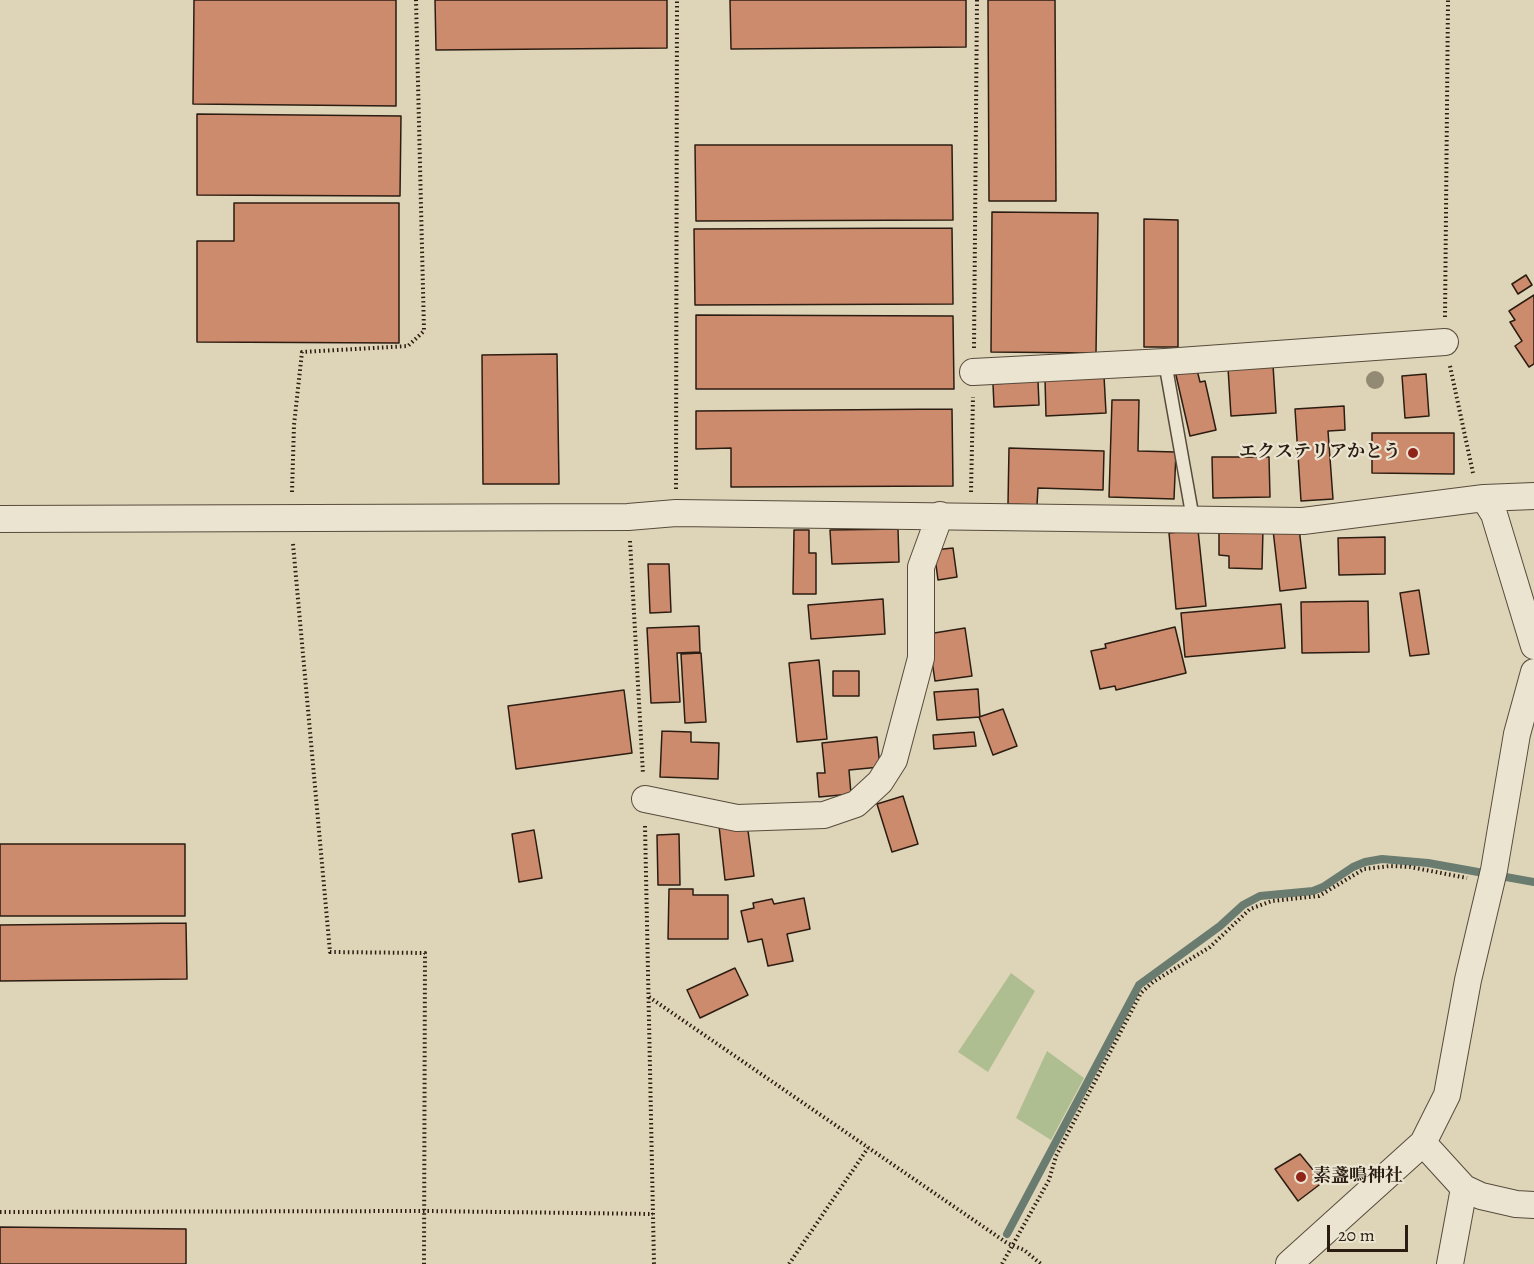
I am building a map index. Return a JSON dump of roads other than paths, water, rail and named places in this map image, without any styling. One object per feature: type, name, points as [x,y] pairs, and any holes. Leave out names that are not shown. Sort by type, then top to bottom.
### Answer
[{"type":"street","points":[[973,372],[1165,362],[1445,342]]},
{"type":"street","points":[[0,519],[628,517],[676,513],[1303,521],[1484,498],[1534,496]]},
{"type":"street","points":[[1484,498],[1494,514],[1534,646]]},
{"type":"street","points":[[645,799],[737,818],[824,815],[856,804],[880,782],[894,760],[921,658],[921,567],[940,515]]},
{"type":"street","points":[[1289,1264],[1423,1143],[1447,1095],[1468,980],[1492,878],[1517,734],[1534,672]]},
{"type":"street","points":[[1423,1143],[1464,1188],[1481,1196],[1516,1204],[1534,1205]]},
{"type":"street","points":[[1450,1264],[1464,1188]]},
{"type":"lane","points":[[1165,362],[1193,519]]},
{"type":"waterway","points":[[1007,1234],[1139,985],[1220,926],[1243,905],[1260,896],[1313,891],[1353,867],[1382,859],[1428,863],[1534,882]]},
{"type":"place","name":"エクステリアかとう","points":[[1413,453]]},
{"type":"place","name":"素盞鳴神社","points":[[1301,1177]]}]
